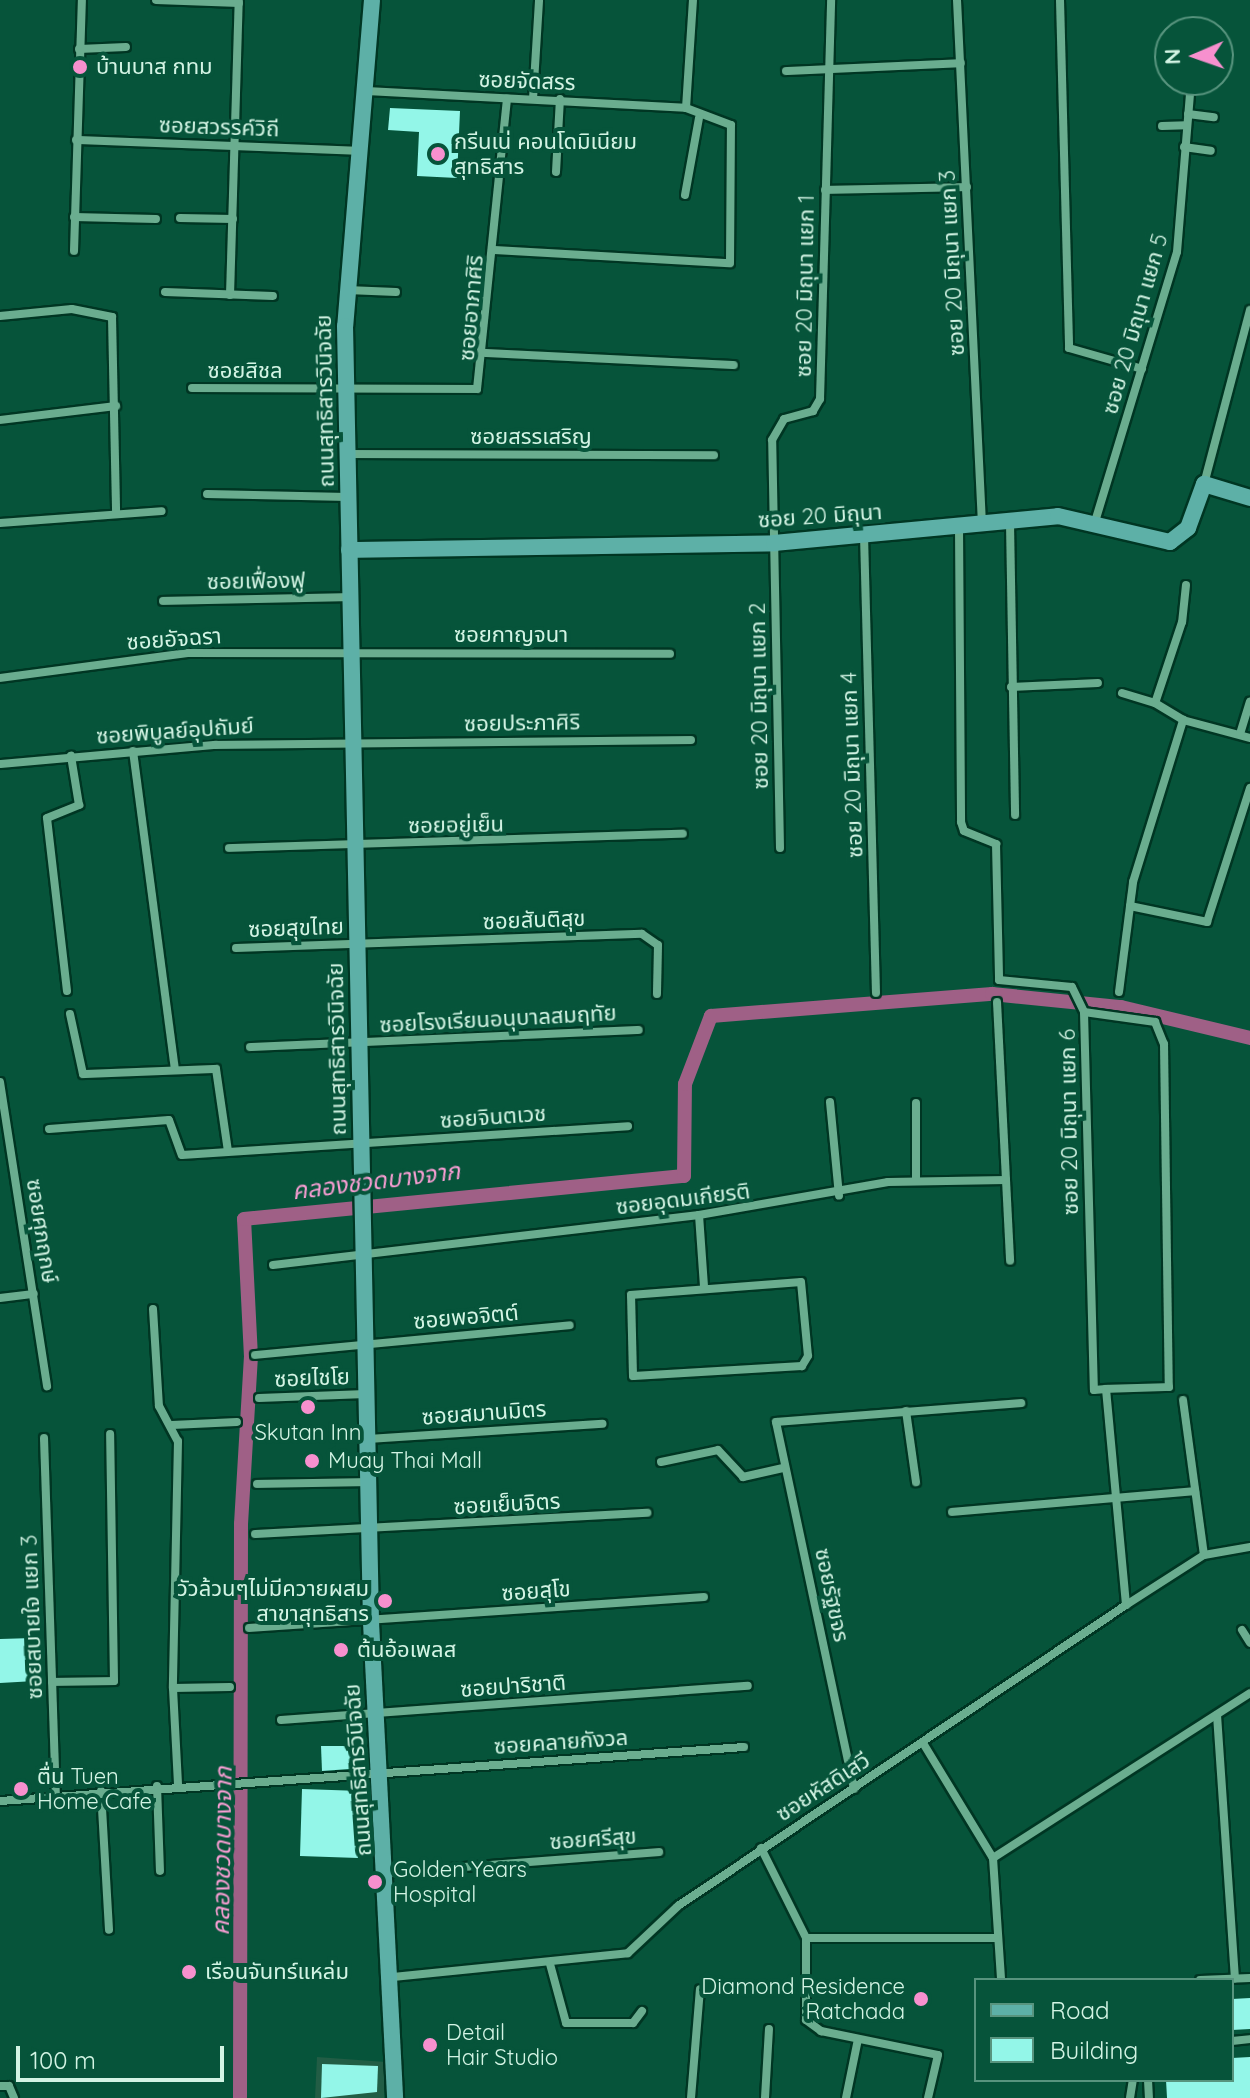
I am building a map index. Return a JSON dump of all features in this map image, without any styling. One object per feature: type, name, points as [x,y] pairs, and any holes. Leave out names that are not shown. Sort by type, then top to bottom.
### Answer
[{"type":"street","points":[[74,251],[82,0]]},
{"type":"street","points":[[156,0],[239,2],[230,295]]},
{"type":"street","name":"ถนนสุทธิสารวินิจฉัย","points":[[372,0],[347,290],[346,389],[371,1622],[393,1977],[395,2098]]},
{"type":"street","points":[[533,99],[539,0]]},
{"type":"street","points":[[494,250],[730,263],[733,137],[724,120],[699,118],[686,108],[693,0]]},
{"type":"street","name":"ซอย 20 มิถุนา แยก 1","points":[[774,543],[776,428],[813,411],[820,399],[831,0]]},
{"type":"street","name":"ซอย 20 มิถุนา แยก 3","points":[[957,0],[983,525]]},
{"type":"street","points":[[1060,0],[1069,348],[1142,369]]},
{"type":"street","points":[[79,49],[126,47]]},
{"type":"street","points":[[786,71],[961,63]]},
{"type":"street","name":"ซอยจัดสรร","points":[[366,91],[686,108]]},
{"type":"street","name":"ซอย 20 มิถุนา แยก 5","points":[[1093,526],[1177,252],[1190,96]]},
{"type":"street","name":"ซอยอาภาศิริ","points":[[346,389],[477,389],[485,353],[507,99]]},
{"type":"street","points":[[556,172],[560,99]]},
{"type":"street","points":[[1188,114],[1214,117]]},
{"type":"street","points":[[685,195],[699,118]]},
{"type":"street","points":[[1162,126],[1186,125]]},
{"type":"street","name":"ซอยสวรรค์วิถี","points":[[76,140],[361,151]]},
{"type":"street","points":[[1184,147],[1211,151]]},
{"type":"street","points":[[825,190],[967,187]]},
{"type":"street","points":[[74,217],[156,219]]},
{"type":"street","points":[[180,218],[233,219]]},
{"type":"street","points":[[347,290],[396,292]]},
{"type":"street","points":[[165,292],[273,296]]},
{"type":"street","points":[[0,316],[72,309],[112,317],[116,513]]},
{"type":"street","points":[[1250,310],[1204,484],[1250,498]]},
{"type":"street","points":[[485,353],[734,365]]},
{"type":"street","name":"ซอยสิชล","points":[[192,388],[346,389]]},
{"type":"street","points":[[0,420],[116,406]]},
{"type":"street","name":"ซอยสรรเสริญ","points":[[347,454],[714,455]]},
{"type":"street","name":"ซอย 20 มิถุนา","points":[[349,550],[774,543],[1010,523],[1058,516],[1093,526],[1181,540],[1204,484]]},
{"type":"street","points":[[207,494],[348,497]]},
{"type":"street","points":[[0,523],[162,511]]},
{"type":"street","points":[[1010,523],[1015,815]]},
{"type":"street","name":"ซอย 20 มิถุนา แยก 6","points":[[959,527],[961,822],[964,831],[996,844],[999,980],[1077,989],[1084,1010],[1094,1390],[1106,1389],[1113,1501],[1126,1605]]},
{"type":"street","name":"ซอย 20 มิถุนา แยก 4","points":[[864,535],[876,993]]},
{"type":"street","name":"ซอย 20 มิถุนา แยก 2","points":[[774,543],[780,848]]},
{"type":"street","points":[[1155,703],[1182,622],[1186,585]]},
{"type":"street","name":"ซอยเฟื่องฟู","points":[[163,601],[350,597]]},
{"type":"street","name":"ซอยกาญจนา","points":[[351,652],[670,654]]},
{"type":"street","name":"ซอยอัจฉรา","points":[[0,678],[187,653],[351,652]]},
{"type":"street","points":[[1011,687],[1098,683]]},
{"type":"street","points":[[1122,693],[1155,703],[1183,720],[1250,738]]},
{"type":"street","points":[[1240,734],[1250,702]]},
{"type":"street","points":[[1119,992],[1130,906],[1183,720]]},
{"type":"street","name":"ซอยประภาศิริ","points":[[353,743],[691,740]]},
{"type":"street","name":"ซอยพิบูลย์อุปถัมย์","points":[[0,764],[133,751],[353,743]]},
{"type":"street","points":[[133,751],[175,1068]]},
{"type":"street","points":[[67,991],[47,818],[79,805],[71,756]]},
{"type":"street","points":[[1130,906],[1207,922],[1250,788]]},
{"type":"street","name":"ซอยอยู่เย็น","points":[[229,848],[683,834]]},
{"type":"street","name":"ซอยสันติสุข","points":[[357,944],[642,934],[658,945],[657,994]]},
{"type":"street","name":"ซอยสุขไทย","points":[[236,948],[357,944]]},
{"type":"street","points":[[997,1002],[1010,1261]]},
{"type":"street","points":[[1084,1010],[1155,1022],[1164,1044],[1169,1387],[1106,1389]]},
{"type":"street","points":[[70,1014],[83,1074],[175,1068],[216,1069],[228,1151]]},
{"type":"street","name":"ซอยโรงเรียนอนุบาลสมฤทัย","points":[[250,1047],[639,1030]]},
{"type":"street","name":"ซอยศุภฤกษ์","points":[[0,1082],[3,1118],[47,1386]]},
{"type":"street","points":[[830,1102],[839,1196]]},
{"type":"street","points":[[916,1103],[916,1180]]},
{"type":"street","name":"ซอยจินตเวช","points":[[49,1129],[169,1120],[178,1153],[628,1126]]},
{"type":"street","name":"ซอยอุดมเกียรติ","points":[[273,1265],[699,1215],[839,1196],[916,1180],[1006,1180]]},
{"type":"street","points":[[699,1215],[704,1286]]},
{"type":"street","points":[[801,1282],[806,1363],[636,1379],[631,1295],[704,1286],[801,1282]]},
{"type":"street","points":[[0,1298],[34,1294]]},
{"type":"street","points":[[0,1801],[178,1784],[173,1688],[172,1425],[159,1406],[153,1309]]},
{"type":"street","name":"ซอยพอจิตต์","points":[[255,1355],[570,1325]]},
{"type":"street","name":"ซอยไชโย","points":[[259,1398],[366,1394]]},
{"type":"street","points":[[1183,1400],[1204,1555]]},
{"type":"street","points":[[916,1482],[906,1411],[1021,1403]]},
{"type":"street","name":"ซอยรัฐขจร","points":[[854,1789],[774,1427],[787,1417],[906,1411]]},
{"type":"street","points":[[172,1425],[237,1422]]},
{"type":"street","name":"ซอยสมานมิตร","points":[[367,1439],[603,1424]]},
{"type":"street","points":[[52,1682],[114,1681],[110,1434]]},
{"type":"street","name":"ซอยสบายใจ แยก 3","points":[[44,1438],[56,1794]]},
{"type":"street","points":[[661,1462],[718,1450],[743,1477],[783,1468]]},
{"type":"street","points":[[257,1484],[368,1482]]},
{"type":"street","points":[[952,1512],[1113,1501],[1195,1491]]},
{"type":"street","name":"ซอยเย็นจิตร","points":[[255,1534],[647,1513]]},
{"type":"street","name":"ซอยหัสดิเสวี","points":[[393,1977],[550,1964],[628,1953],[678,1906],[761,1848],[854,1789],[1126,1605],[1204,1555],[1250,1547]]},
{"type":"street","name":"ซอยสุโข","points":[[249,1628],[704,1597]]},
{"type":"street","points":[[1242,1630],[1250,1643]]},
{"type":"street","name":"ซอยปาริชาติ","points":[[281,1720],[748,1686]]},
{"type":"street","points":[[173,1688],[230,1687]]},
{"type":"street","points":[[993,1858],[1250,1693]]},
{"type":"street","points":[[1217,1715],[1235,1978],[1250,1978]]},
{"type":"street","points":[[923,1743],[993,1858],[1001,1978]]},
{"type":"street","name":"ซอยคลายกังวล","points":[[178,1784],[744,1747]]},
{"type":"street","points":[[157,1786],[160,1871]]},
{"type":"street","points":[[101,1791],[109,1930]]},
{"type":"street","points":[[761,1848],[806,1938],[806,2020],[821,2031],[938,2055],[928,2098]]},
{"type":"street","name":"ซอยศรีสุข","points":[[386,1873],[659,1852]]},
{"type":"street","points":[[806,1938],[996,1938]]},
{"type":"street","points":[[550,1964],[566,2023],[633,2023],[642,2011]]},
{"type":"street","points":[[691,2098],[700,1989]]},
{"type":"street","points":[[765,2098],[769,2029]]},
{"type":"street","points":[[846,2098],[858,2039]]},
{"type":"street","points":[[0,2086],[9,2086],[14,2098]]},
{"type":"shaded area","points":[[317,2057],[386,2062],[384,2098],[315,2098]]},
{"type":"building","name":"กรีนเน่ คอนโดมิเนียม สุทธิสาร","points":[[390,108],[460,111],[457,178],[417,176],[419,132],[388,130]]},
{"type":"building","points":[[33,1638],[35,1681],[0,1683],[0,1639]]},
{"type":"building","points":[[321,1746],[363,1746],[363,1768],[322,1771]]},
{"type":"building","points":[[302,1789],[361,1791],[358,1858],[300,1856]]},
{"type":"building","points":[[1250,1998],[1250,2029],[1234,2030],[1234,1999]]},
{"type":"building","points":[[1250,2057],[1250,2098],[1167,2098],[1166,2082],[1234,2082],[1234,2058]]},
{"type":"building","points":[[322,2064],[378,2066],[377,2092],[321,2098]]},
{"type":"waterway","name":"คลองชวดบางจาก","points":[[240,2098],[241,1524],[251,1357],[244,1219],[684,1176],[685,1084],[711,1016],[992,994],[1121,1007],[1250,1038]]},
{"type":"place","name":"บ้านบาส กทม","points":[[80,67]]},
{"type":"place","name":"กรีนเน่ คอนโดมิเนียม สุทธิสาร","points":[[438,154]]},
{"type":"place","name":"Skutan Inn","points":[[308,1407]]},
{"type":"place","name":"Muay Thai Mall","points":[[312,1461]]},
{"type":"place","name":"วัวล้วนๆไม่มีควายผสม สาขาสุทธิสาร","points":[[385,1601]]},
{"type":"place","name":"ต้นอ้อเพลส","points":[[341,1650]]},
{"type":"place","name":"ตื่น Tuen Home Cafe","points":[[21,1789]]},
{"type":"place","name":"Golden Years Hospital","points":[[375,1882]]},
{"type":"place","name":"เรือนจันทร์แหล่ม","points":[[189,1972]]},
{"type":"place","name":"Diamond Residence Ratchada","points":[[921,1999]]},
{"type":"place","name":"Detail Hair Studio","points":[[430,2045]]}]
